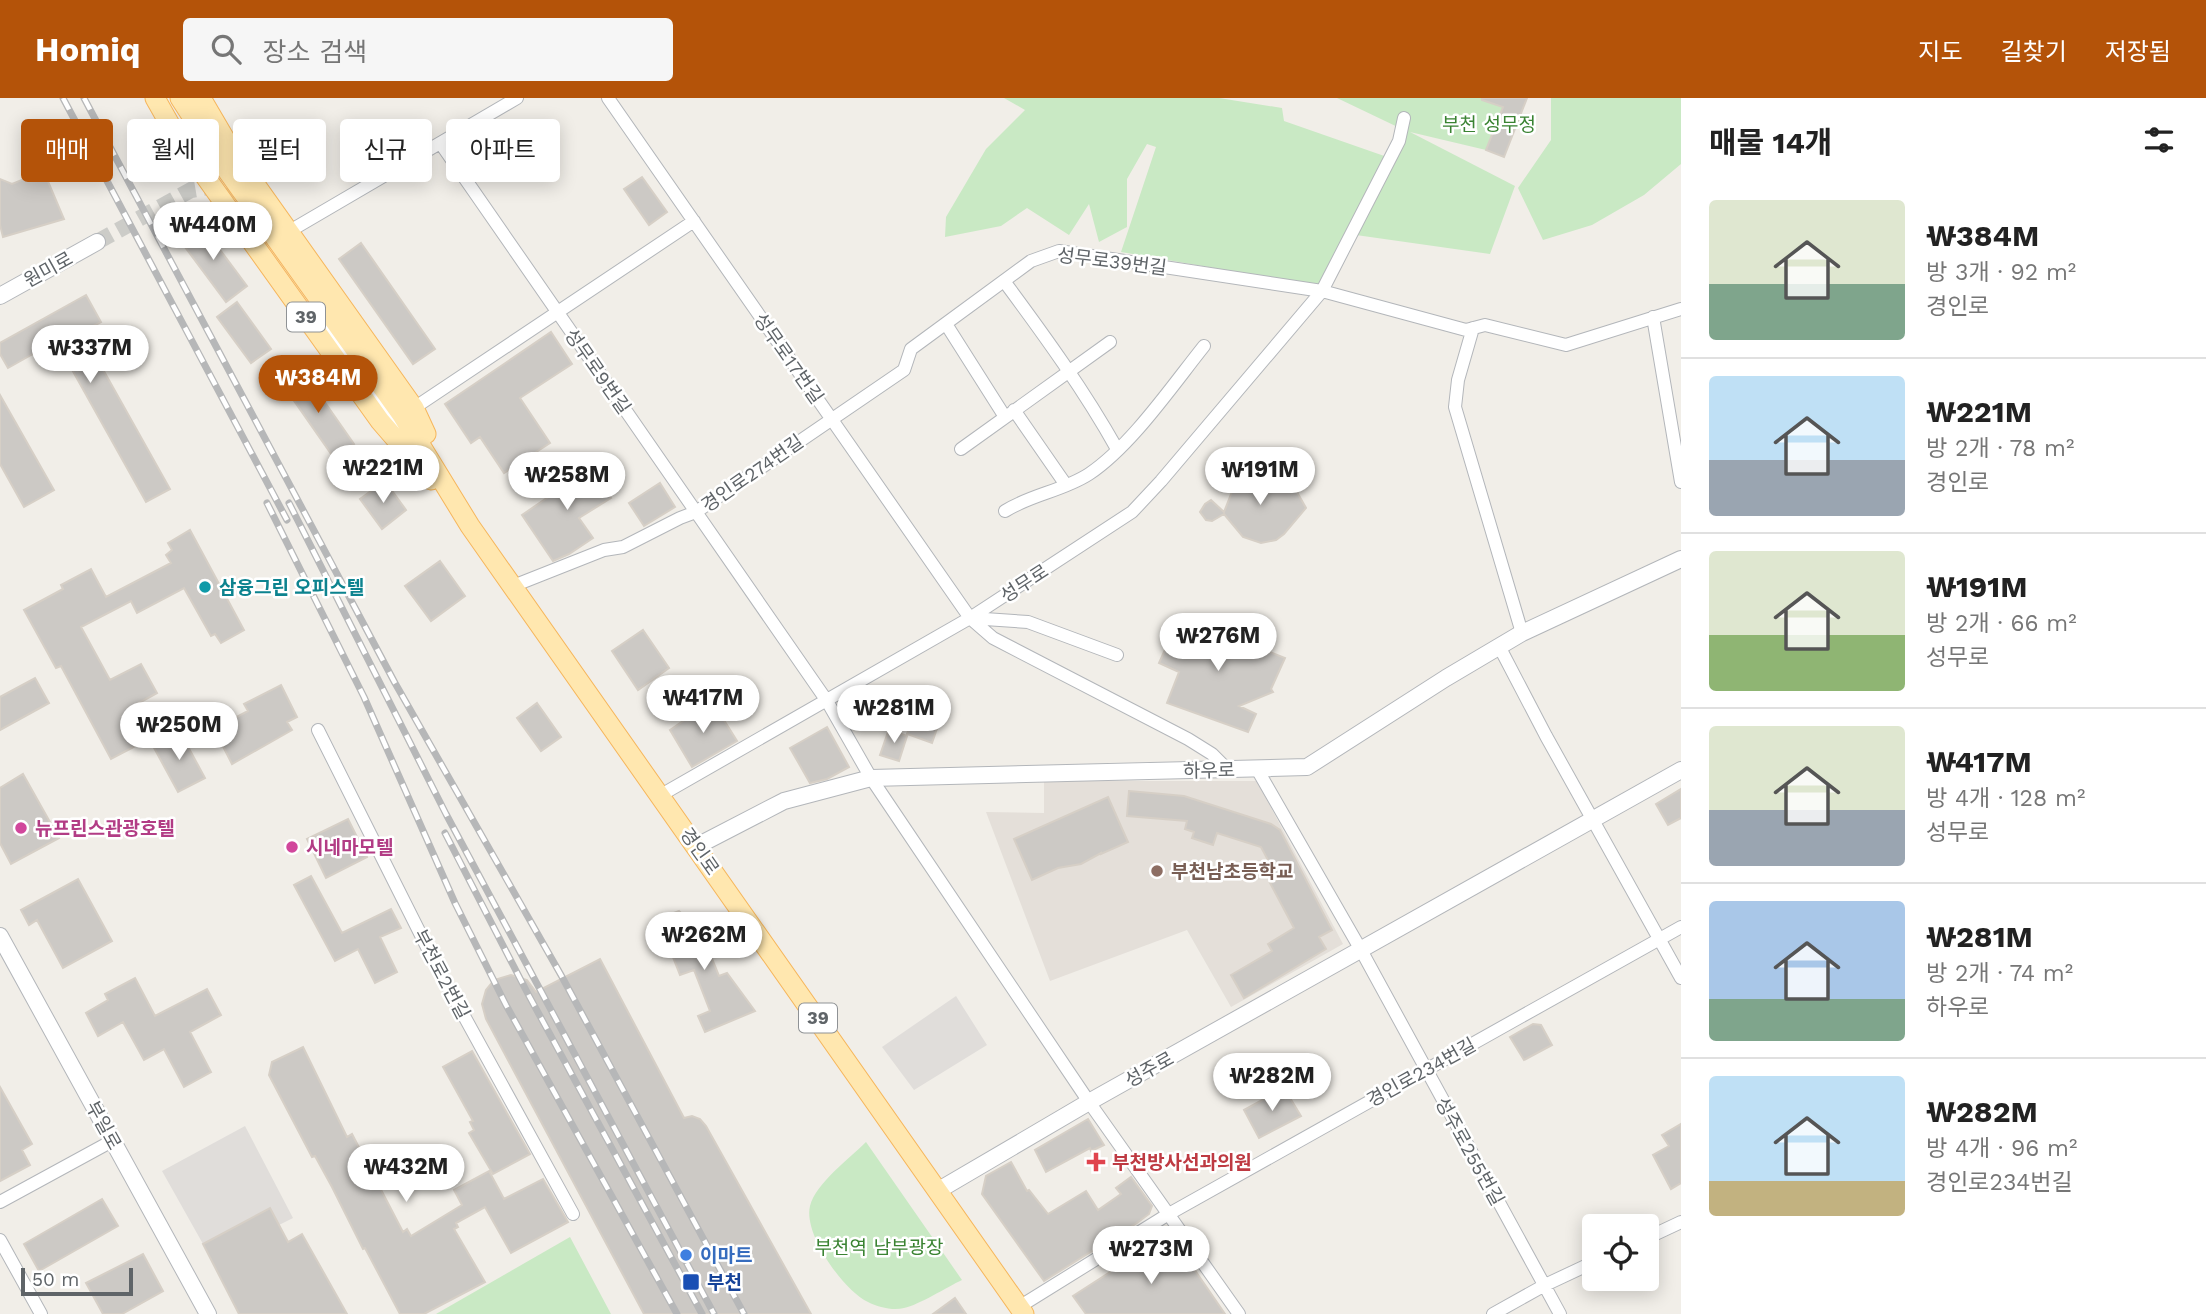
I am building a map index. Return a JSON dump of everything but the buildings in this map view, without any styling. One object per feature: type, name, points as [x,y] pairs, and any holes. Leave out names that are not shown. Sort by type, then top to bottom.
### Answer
[{"type":"main road","name":"경인로","points":[[155,98],[177,138],[380,421],[470,526]]},
{"type":"main road","name":"경인로","points":[[177,98],[402,415],[470,526],[939,1189],[1022,1311]]},
{"type":"main road","name":"경인로","points":[[201,98],[235,156],[414,408],[470,526]]},
{"type":"street","points":[[177,98],[188,119]]},
{"type":"street","points":[[288,232],[517,98]]},
{"type":"street","name":"성무로17번길","points":[[608,98],[970,618],[993,638],[1188,739],[1212,754],[1227,769]]},
{"type":"street","name":"성무로","points":[[661,795],[970,618],[1132,512],[1322,291],[1399,141],[1404,118]]},
{"type":"street","name":"성무로9번길","points":[[441,144],[827,701],[871,778],[1089,1102],[1239,1314]]},
{"type":"street","points":[[236,194],[386,412],[470,526]]},
{"type":"street","points":[[414,408],[694,221]]},
{"type":"street","name":"원미로","points":[[0,296],[97,243]]},
{"type":"street","name":"성무로39번길","points":[[904,370],[911,349],[1031,261],[1059,251],[1322,291],[1466,330],[1485,324],[1566,345],[1681,309]]},
{"type":"street","points":[[1004,281],[1093,407],[1117,449]]},
{"type":"street","points":[[1653,317],[1681,482]]},
{"type":"street","points":[[946,324],[1009,414],[1066,485]]},
{"type":"street","points":[[1473,328],[1458,380],[1455,407],[1522,633]]},
{"type":"street","points":[[961,449],[1110,342]]},
{"type":"street","points":[[1005,511],[1093,471],[1117,449],[1158,403],[1204,346]]},
{"type":"street","name":"경인로274번길","points":[[513,586],[604,550],[622,547],[680,517],[696,512],[904,370]]},
{"type":"street","name":"하우로","points":[[697,846],[784,802],[871,778],[1307,767],[1522,633],[1681,559]]},
{"type":"street","points":[[970,618],[1028,622],[1117,655]]},
{"type":"street","points":[[1500,648],[1681,978]]},
{"type":"street","name":"부천로2번길","points":[[318,730],[436,965],[573,1214]]},
{"type":"street","points":[[1257,769],[1361,950]]},
{"type":"street","name":"성주로","points":[[939,1189],[1681,770]]},
{"type":"street","name":"경인로234번길","points":[[1022,1311],[1170,1213],[1681,927]]},
{"type":"street","name":"부일로","points":[[0,936],[208,1314]]},
{"type":"street","name":"성주로255번길","points":[[1361,950],[1560,1314]]},
{"type":"street","points":[[0,1202],[112,1140]]},
{"type":"street","points":[[1659,1232],[1681,1222]]},
{"type":"street","points":[[0,1240],[41,1314]]},
{"type":"street","points":[[1493,1314],[1582,1268]]},
{"type":"shaded area","name":"부천남초등학교","points":[[1044,781],[1257,781],[1343,944],[1231,1007],[1187,930],[1050,981],[986,812],[1044,813]]},
{"type":"shaded area","points":[[956,996],[987,1045],[914,1090],[882,1047]]},
{"type":"shaded area","points":[[245,1126],[293,1218],[279,1225],[270,1209],[203,1244],[162,1171]]},
{"type":"green space","points":[[1004,98],[1219,98],[1282,108],[1284,121],[1390,158],[1318,286],[1121,252],[1156,147],[1147,144],[1127,179],[1127,227],[1099,242],[1089,204],[1069,235],[1027,208],[1001,226],[945,237],[946,217],[986,149],[1025,110]]},
{"type":"green space","name":"부천 성무정","points":[[1337,98],[1527,98],[1486,150],[1410,132],[1515,186],[1490,254],[1356,235],[1406,131]]},
{"type":"green space","points":[[1551,98],[1681,98],[1681,164],[1644,195],[1592,225],[1543,240],[1518,188],[1551,140]]},
{"type":"green space","name":"부천역 남부광장","points":[[866,1142],[962,1280],[925,1300],[900,1309],[872,1304],[848,1286],[827,1260],[809,1218],[813,1197],[819,1189]]},
{"type":"green space","points":[[570,1237],[611,1314],[436,1314]]},
{"type":"tunnel","points":[[97,242],[191,190],[221,185],[236,194]]},
{"type":"railway","points":[[63,98],[287,520]]},
{"type":"railway","points":[[84,98],[395,683],[561,975],[744,1314]]},
{"type":"railway","points":[[267,503],[364,697],[455,903],[506,1005],[677,1314]]},
{"type":"railway","points":[[289,503],[446,814],[714,1314]]},
{"type":"railway","points":[[445,833],[528,994],[702,1314]]},
{"type":"place","name":"삼융그린 오피스텔","points":[[205,587]]},
{"type":"place","name":"뉴프린스관광호텔","points":[[21,828]]},
{"type":"place","name":"시네마모텔","points":[[292,847]]},
{"type":"place","name":"부천남초등학교","points":[[1157,871]]},
{"type":"place","name":"부천방사선과의원","points":[[1096,1162]]},
{"type":"place","name":"이마트","points":[[686,1255]]},
{"type":"place","name":"부천","points":[[691,1282]]}]
